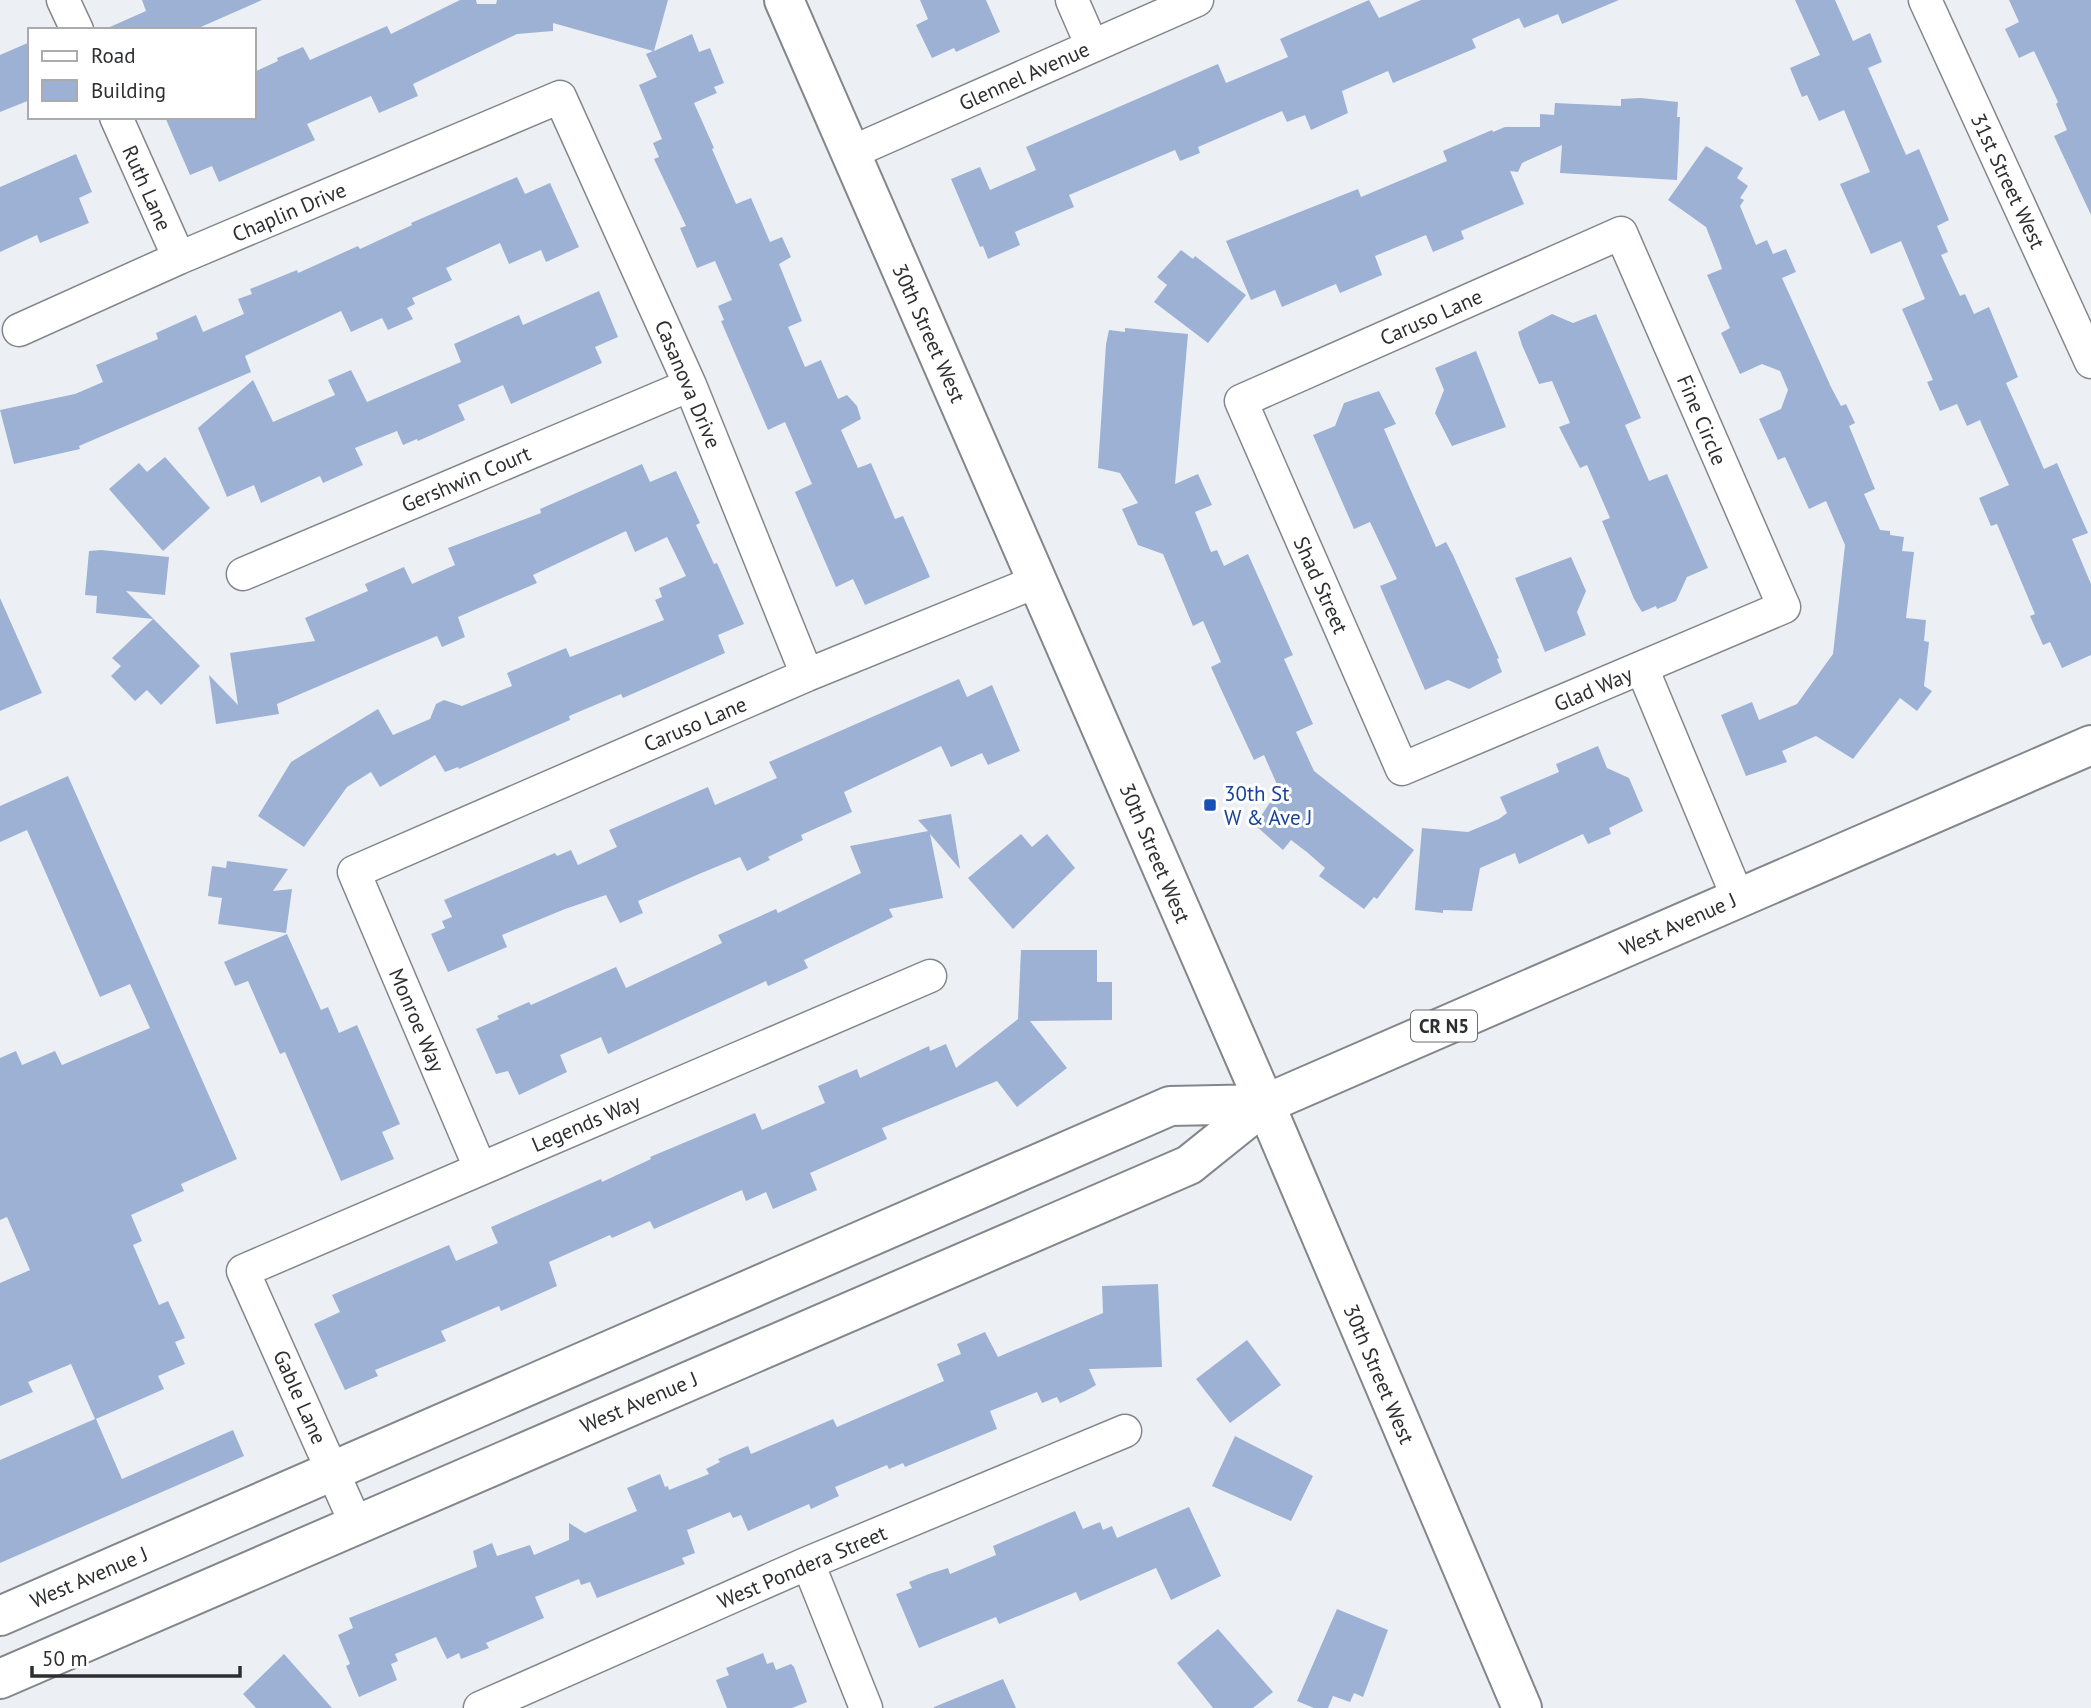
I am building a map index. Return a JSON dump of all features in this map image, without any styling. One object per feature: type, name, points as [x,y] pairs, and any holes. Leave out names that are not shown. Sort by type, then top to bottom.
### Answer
[{"type":"main road","name":"30th Street West","points":[[784,0],[1265,1104],[1521,1708]]},
{"type":"main road","name":"West Avenue J","points":[[0,1679],[1189,1165],[1265,1104],[2091,745]]},
{"type":"main road","name":"West Avenue J","points":[[0,1616],[1170,1106],[1265,1104]]},
{"type":"street","points":[[63,0],[76,28]]},
{"type":"street","points":[[1072,0],[1092,46]]},
{"type":"street","name":"Glennel Avenue","points":[[850,153],[1197,0]]},
{"type":"street","name":"31st Street West","points":[[1925,0],[2091,362]]},
{"type":"street","name":"Chaplin Drive","points":[[19,330],[178,258],[560,97]]},
{"type":"street","name":"Casanova Drive","points":[[560,97],[690,385],[807,675]]},
{"type":"street","name":"Ruth Lane","points":[[117,119],[178,258]]},
{"type":"street","name":"Caruso Lane","points":[[1241,401],[1621,233]]},
{"type":"street","name":"Fine Circle","points":[[1621,233],[1784,607]]},
{"type":"street","name":"Gershwin Court","points":[[243,574],[690,385]]},
{"type":"street","name":"Shad Street","points":[[1241,401],[1402,769]]},
{"type":"street","name":"Caruso Lane","points":[[354,872],[807,675],[1038,581]]},
{"type":"street","name":"Glad Way","points":[[1402,769],[1784,607]]},
{"type":"street","points":[[1642,668],[1738,898]]},
{"type":"street","name":"Monroe Way","points":[[354,872],[481,1168]]},
{"type":"street","name":"Legends Way","points":[[243,1270],[930,976]]},
{"type":"street","name":"Gable Lane","points":[[243,1270],[356,1524]]},
{"type":"street","name":"West Pondera Street","points":[[480,1708],[808,1563],[1125,1431]]},
{"type":"street","points":[[808,1563],[866,1708]]},
{"type":"building","points":[[142,0],[262,0],[199,28],[108,28],[146,11]]},
{"type":"building","points":[[460,0],[496,4],[497,0],[668,0],[654,51],[692,34],[699,52],[710,48],[724,83],[714,87],[717,93],[694,103],[714,148],[712,149],[736,204],[751,198],[770,242],[782,237],[791,257],[779,264],[802,321],[788,327],[805,367],[821,360],[838,399],[847,395],[857,406],[861,419],[841,430],[858,468],[871,463],[895,519],[903,516],[930,577],[865,605],[853,579],[836,587],[795,492],[812,484],[785,422],[768,430],[721,321],[724,320],[718,306],[732,300],[715,261],[697,268],[680,228],[686,226],[654,159],[659,157],[653,143],[662,139],[639,85],[657,77],[646,54],[653,51],[553,23],[553,31],[517,34],[413,84],[418,96],[379,113],[371,96],[307,124],[315,140],[219,182],[212,166],[190,175],[166,119],[256,119],[256,71],[303,47],[310,60],[387,26],[391,34]]},
{"type":"building","points":[[920,0],[986,0],[1000,32],[956,52],[954,48],[932,58],[916,25],[928,19]]},
{"type":"building","points":[[1369,0],[1379,18],[1421,0],[1619,0],[1562,24],[1558,14],[1524,28],[1519,18],[1472,39],[1476,48],[1393,83],[1388,71],[1342,91],[1348,113],[1311,130],[1305,115],[1287,122],[1282,111],[1198,147],[1200,153],[1180,161],[1175,150],[1069,195],[1074,207],[1015,232],[1020,245],[988,259],[983,246],[980,247],[951,179],[980,167],[990,190],[1036,170],[1026,147],[1218,64],[1226,83],[1288,57],[1280,39]]},
{"type":"building","points":[[1795,0],[1835,0],[1853,41],[1870,33],[1882,62],[1868,68],[1906,155],[1919,149],[1949,220],[1937,226],[1948,252],[1941,255],[1960,296],[1965,294],[1974,314],[1989,307],[2018,377],[2006,383],[2044,469],[2057,463],[2088,533],[2072,539],[2091,584],[2091,655],[2062,668],[2050,642],[2043,645],[2030,616],[2035,614],[1997,524],[1991,526],[1979,498],[2009,485],[1980,420],[1967,426],[1957,404],[1940,411],[1927,382],[1933,380],[1902,309],[1925,299],[1901,241],[1871,254],[1840,184],[1870,172],[1844,110],[1819,121],[1807,95],[1802,97],[1790,68],[1820,55]]},
{"type":"building","points":[[2009,0],[2091,0],[2091,215],[2054,136],[2067,130],[2056,104],[2058,102],[2034,51],[2019,58],[2005,29],[2019,22]]},
{"type":"building","points":[[28,43],[28,101],[0,112],[0,55]]},
{"type":"building","points":[[1621,99],[1678,102],[1677,117],[1680,117],[1677,180],[1560,173],[1562,145],[1522,163],[1518,172],[1510,171],[1524,204],[1461,231],[1464,239],[1433,252],[1426,235],[1375,256],[1382,275],[1340,293],[1336,284],[1282,307],[1275,290],[1251,300],[1226,241],[1358,189],[1361,197],[1447,161],[1443,151],[1492,130],[1493,132],[1505,127],[1540,127],[1540,114],[1554,115],[1555,103],[1621,106]]},
{"type":"building","points":[[1706,146],[1743,168],[1737,178],[1748,186],[1740,198],[1744,200],[1740,206],[1756,245],[1767,240],[1773,254],[1786,249],[1796,272],[1782,278],[1831,387],[1841,406],[1846,404],[1855,423],[1849,426],[1875,489],[1864,494],[1880,530],[1904,537],[1902,551],[1914,552],[1906,618],[1926,620],[1924,641],[1929,642],[1924,686],[1932,691],[1917,711],[1900,698],[1853,759],[1816,736],[1782,751],[1787,762],[1746,776],[1721,715],[1752,702],[1759,720],[1797,704],[1833,654],[1845,545],[1826,501],[1809,509],[1785,457],[1778,460],[1759,419],[1781,409],[1788,390],[1780,371],[1762,364],[1740,374],[1721,333],[1730,328],[1707,275],[1722,269],[1706,227],[1668,200]]},
{"type":"building","points":[[76,154],[92,192],[79,198],[89,223],[40,243],[37,235],[0,252],[0,187]]},
{"type":"building","points":[[517,177],[525,194],[550,183],[579,247],[546,262],[541,250],[509,264],[500,243],[446,268],[452,280],[412,298],[415,304],[407,308],[413,319],[388,330],[382,318],[351,332],[341,311],[245,356],[251,372],[79,446],[80,449],[14,464],[0,410],[75,394],[103,382],[96,365],[158,339],[156,333],[196,315],[203,332],[244,314],[238,299],[252,294],[250,289],[297,270],[298,273],[358,246],[360,249],[412,225],[411,223]]},
{"type":"building","points":[[1181,250],[1193,259],[1195,256],[1246,295],[1208,343],[1154,302],[1167,285],[1157,277]]},
{"type":"building","points":[[599,291],[618,337],[595,347],[602,363],[511,404],[503,385],[458,405],[465,420],[418,441],[417,439],[403,445],[397,431],[355,448],[363,465],[323,483],[320,476],[261,503],[254,485],[227,497],[198,428],[253,380],[273,422],[335,395],[328,380],[351,370],[367,402],[461,362],[454,344],[519,315],[523,325]]},
{"type":"building","points":[[1552,314],[1573,323],[1596,314],[1641,418],[1625,425],[1649,481],[1667,474],[1708,568],[1687,577],[1676,601],[1657,609],[1656,606],[1642,612],[1634,599],[1602,521],[1610,518],[1587,465],[1580,468],[1559,427],[1570,423],[1552,381],[1539,384],[1522,345],[1518,332]]},
{"type":"building","points":[[1125,328],[1188,334],[1175,484],[1198,474],[1212,505],[1195,512],[1211,552],[1217,550],[1224,566],[1248,554],[1293,655],[1284,659],[1313,724],[1296,732],[1314,771],[1414,850],[1377,899],[1374,897],[1364,909],[1319,876],[1325,868],[1308,853],[1291,840],[1283,850],[1255,825],[1279,789],[1264,755],[1254,760],[1220,687],[1211,667],[1221,662],[1203,621],[1193,626],[1163,554],[1138,545],[1122,509],[1138,503],[1120,473],[1098,468],[1106,344],[1109,330],[1125,332]]},
{"type":"building","points":[[1476,351],[1506,427],[1452,446],[1435,413],[1444,390],[1435,368]]},
{"type":"building","points":[[1379,391],[1396,424],[1384,429],[1436,547],[1446,542],[1499,658],[1497,659],[1502,672],[1469,689],[1448,680],[1425,690],[1380,586],[1397,579],[1370,522],[1354,529],[1313,435],[1335,426],[1344,403]]},
{"type":"building","points":[[165,457],[210,508],[163,551],[109,489],[139,463],[147,472]]},
{"type":"building","points":[[642,464],[650,482],[676,471],[700,523],[696,525],[714,564],[717,563],[744,624],[718,635],[725,653],[623,698],[621,694],[569,716],[570,720],[459,769],[458,767],[445,772],[435,755],[380,787],[371,772],[347,787],[304,847],[258,816],[291,762],[378,709],[393,735],[430,719],[436,704],[444,700],[462,706],[512,686],[507,673],[566,648],[570,657],[664,620],[655,600],[662,597],[659,588],[686,576],[667,537],[635,552],[626,531],[533,575],[537,583],[458,617],[465,637],[442,647],[437,636],[277,704],[279,714],[216,724],[209,675],[238,705],[230,653],[315,641],[305,618],[368,591],[365,584],[404,567],[412,584],[455,565],[448,548],[541,513],[540,509]]},
{"type":"building","points":[[89,551],[169,557],[165,595],[126,591],[200,666],[161,705],[147,690],[135,701],[111,676],[121,666],[112,658],[153,619],[96,613],[97,596],[85,595]]},
{"type":"building","points":[[1571,557],[1586,591],[1577,612],[1586,635],[1545,652],[1515,578]]},
{"type":"building","points":[[0,598],[42,693],[0,711]]},
{"type":"building","points":[[959,679],[967,697],[992,685],[1020,751],[988,765],[982,753],[951,767],[941,746],[844,792],[852,812],[801,835],[803,840],[747,871],[740,857],[638,901],[643,913],[620,923],[606,895],[502,935],[507,947],[448,972],[431,934],[445,928],[442,921],[452,917],[444,900],[555,853],[557,856],[571,850],[578,865],[617,847],[609,830],[708,787],[715,805],[777,778],[769,762]]},
{"type":"building","points":[[1598,746],[1607,768],[1629,778],[1643,811],[1609,828],[1611,834],[1588,844],[1583,834],[1519,864],[1515,853],[1480,868],[1472,911],[1443,910],[1443,913],[1415,910],[1422,828],[1468,832],[1499,819],[1507,813],[1500,797],[1559,772],[1556,764]]},
{"type":"building","points":[[68,776],[237,1159],[181,1184],[184,1191],[131,1215],[142,1241],[133,1245],[159,1305],[168,1301],[185,1338],[175,1342],[185,1364],[158,1376],[164,1389],[96,1419],[122,1479],[233,1430],[244,1456],[0,1563],[0,1460],[95,1419],[71,1364],[28,1382],[33,1392],[0,1406],[0,1283],[30,1270],[7,1217],[0,1220],[0,1058],[16,1051],[22,1065],[55,1051],[62,1065],[150,1028],[130,984],[100,997],[27,830],[0,842],[0,806]]},
{"type":"building","points":[[951,814],[960,869],[930,834],[943,898],[889,909],[893,917],[804,960],[808,968],[768,986],[766,981],[608,1054],[601,1037],[560,1055],[567,1072],[519,1095],[508,1071],[496,1074],[476,1029],[499,1019],[497,1016],[529,1002],[531,1005],[616,967],[626,988],[722,943],[718,935],[776,909],[778,913],[861,873],[850,846],[928,831],[918,820]]},
{"type":"building","points":[[1021,834],[1032,847],[1047,834],[1075,868],[1013,929],[968,878]]},
{"type":"building","points":[[227,861],[288,869],[273,891],[292,889],[286,933],[218,924],[222,898],[208,896],[212,866],[226,868]]},
{"type":"building","points":[[287,934],[321,1010],[328,1007],[339,1033],[357,1025],[400,1124],[382,1132],[394,1159],[341,1181],[285,1052],[280,1054],[248,981],[235,986],[224,962]]},
{"type":"building","points":[[1021,950],[1097,950],[1097,982],[1112,982],[1112,1020],[1030,1021],[1067,1068],[1017,1107],[997,1081],[882,1128],[887,1139],[810,1173],[817,1190],[773,1209],[766,1192],[746,1201],[742,1190],[654,1229],[650,1221],[612,1238],[610,1235],[549,1262],[557,1286],[501,1311],[499,1306],[441,1331],[446,1341],[375,1370],[378,1376],[345,1390],[314,1324],[340,1312],[332,1295],[449,1245],[456,1261],[498,1243],[491,1227],[601,1179],[602,1182],[651,1159],[650,1157],[755,1113],[762,1130],[825,1103],[818,1086],[857,1069],[860,1078],[929,1046],[930,1051],[946,1044],[956,1068],[1018,1019]]},
{"type":"building","points":[[1158,1284],[1162,1367],[1089,1369],[1096,1385],[1086,1391],[1060,1403],[1057,1397],[1042,1403],[1037,1392],[990,1411],[997,1429],[905,1467],[903,1463],[889,1469],[887,1465],[835,1487],[839,1496],[811,1509],[809,1504],[748,1531],[741,1515],[733,1518],[730,1512],[687,1530],[695,1553],[682,1558],[685,1564],[597,1598],[590,1582],[581,1585],[579,1579],[535,1597],[544,1618],[486,1643],[489,1648],[461,1659],[459,1653],[447,1659],[436,1637],[395,1654],[398,1661],[391,1664],[397,1680],[359,1697],[346,1666],[350,1664],[338,1635],[353,1628],[349,1618],[477,1567],[473,1551],[492,1543],[497,1556],[530,1545],[534,1555],[569,1540],[569,1523],[585,1533],[637,1511],[627,1488],[660,1474],[669,1490],[709,1474],[706,1469],[720,1462],[718,1459],[748,1446],[751,1454],[833,1419],[837,1427],[944,1381],[937,1364],[961,1354],[957,1344],[985,1332],[998,1357],[1103,1313],[1102,1286]]},
{"type":"building","points":[[1247,1340],[1281,1385],[1230,1423],[1196,1379]]},
{"type":"building","points":[[1235,1436],[1313,1476],[1291,1521],[1212,1486]]},
{"type":"building","points":[[1189,1507],[1221,1576],[1171,1600],[1156,1568],[1080,1601],[1076,1592],[999,1624],[996,1617],[919,1648],[896,1594],[912,1588],[909,1582],[929,1574],[948,1568],[950,1574],[996,1555],[993,1546],[1075,1511],[1083,1529],[1100,1522],[1103,1530],[1112,1526],[1117,1538]]},
{"type":"building","points":[[1337,1609],[1388,1630],[1363,1697],[1354,1693],[1350,1702],[1333,1696],[1328,1708],[1314,1708],[1297,1701]]},
{"type":"building","points":[[1218,1629],[1273,1692],[1253,1708],[1213,1708],[1177,1663]]},
{"type":"building","points":[[763,1653],[767,1664],[773,1662],[776,1670],[791,1664],[794,1667],[807,1702],[792,1708],[727,1708],[716,1680],[729,1675],[726,1668]]},
{"type":"building","points":[[284,1654],[332,1708],[256,1708],[243,1694]]},
{"type":"building","points":[[1003,1679],[1016,1708],[934,1708],[934,1707]]},
{"type":"place","name":"30th St W & Ave J","points":[[1210,805]]}]
